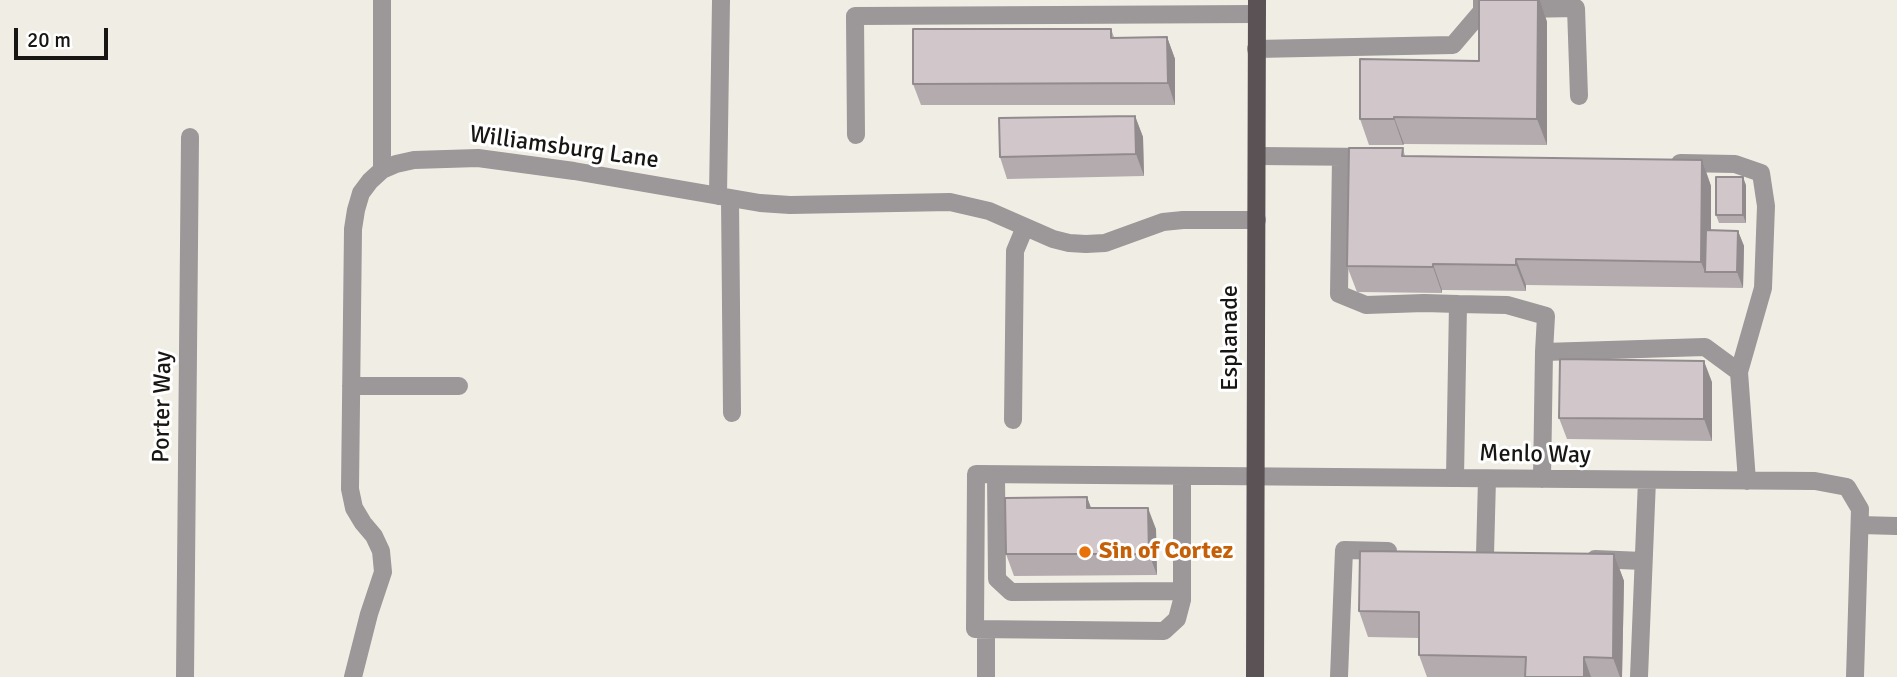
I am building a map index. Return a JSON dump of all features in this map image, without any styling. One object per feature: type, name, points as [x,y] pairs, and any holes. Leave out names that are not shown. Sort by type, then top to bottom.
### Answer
[{"type":"main road","name":"Esplanade","points":[[1255,677],[1257,7]]},
{"type":"street","points":[[353,677],[383,572],[381,551],[354,508],[350,489],[353,229],[361,193],[382,170],[382,0]]},
{"type":"street","points":[[721,0],[724,197],[732,412]]},
{"type":"street","points":[[1256,48],[1452,45],[1492,8],[1576,4],[1579,96]]},
{"type":"street","points":[[856,135],[855,16],[1257,7]]},
{"type":"street","name":"Porter Way","points":[[185,677],[190,137]]},
{"type":"street","points":[[1257,156],[1390,157]]},
{"type":"street","points":[[1341,157],[1339,294],[1366,305],[1507,305],[1546,316],[1542,479]]},
{"type":"street","name":"Williamsburg Lane","points":[[382,170],[414,160],[478,158],[790,205],[950,202],[989,211],[1053,239],[1086,244],[1105,243],[1163,222],[1257,220]]},
{"type":"street","points":[[1665,162],[1735,164],[1761,173],[1766,206],[1763,288],[1739,372],[1747,481]]},
{"type":"street","points":[[1013,419],[1015,251],[1025,227]]},
{"type":"street","points":[[1455,478],[1458,304]]},
{"type":"street","points":[[1544,352],[1705,347],[1739,372]]},
{"type":"street","points":[[351,386],[459,386]]},
{"type":"street","points":[[1182,476],[1182,591],[1182,600],[1177,619],[1164,631],[975,629],[976,474],[996,475],[997,579],[1011,592],[1182,591]]},
{"type":"street","name":"Menlo Way","points":[[996,475],[1815,481],[1847,487],[1860,509],[1860,525]]},
{"type":"street","points":[[1485,555],[1487,479]]},
{"type":"street","points":[[1639,677],[1647,480]]},
{"type":"street","points":[[1855,677],[1860,525],[1897,526]]},
{"type":"street","points":[[1339,677],[1344,550],[1408,552]]},
{"type":"street","points":[[1577,559],[1643,561]]},
{"type":"street","points":[[986,630],[986,677]]},
{"type":"building","points":[[1479,0],[1538,0],[1537,119],[1360,119],[1360,59],[1479,61]]},
{"type":"building","points":[[913,29],[1111,29],[1111,38],[1167,37],[1168,83],[913,84]]},
{"type":"building","points":[[1135,116],[1136,154],[1000,157],[999,118]]},
{"type":"building","points":[[1349,148],[1403,148],[1402,156],[1702,160],[1701,262],[1516,259],[1516,265],[1347,266]]},
{"type":"building","points":[[1716,177],[1743,177],[1743,215],[1716,215]]},
{"type":"building","points":[[1706,230],[1738,231],[1737,272],[1705,272]]},
{"type":"building","points":[[1560,359],[1704,361],[1704,419],[1559,418]]},
{"type":"building","points":[[1087,497],[1087,508],[1148,508],[1149,554],[1006,554],[1005,498]]},
{"type":"building","points":[[1360,551],[1614,554],[1613,658],[1584,657],[1584,677],[1525,677],[1526,657],[1419,655],[1419,612],[1359,611]]},
{"type":"place","name":"Sin of Cortez","points":[[1085,552]]}]
